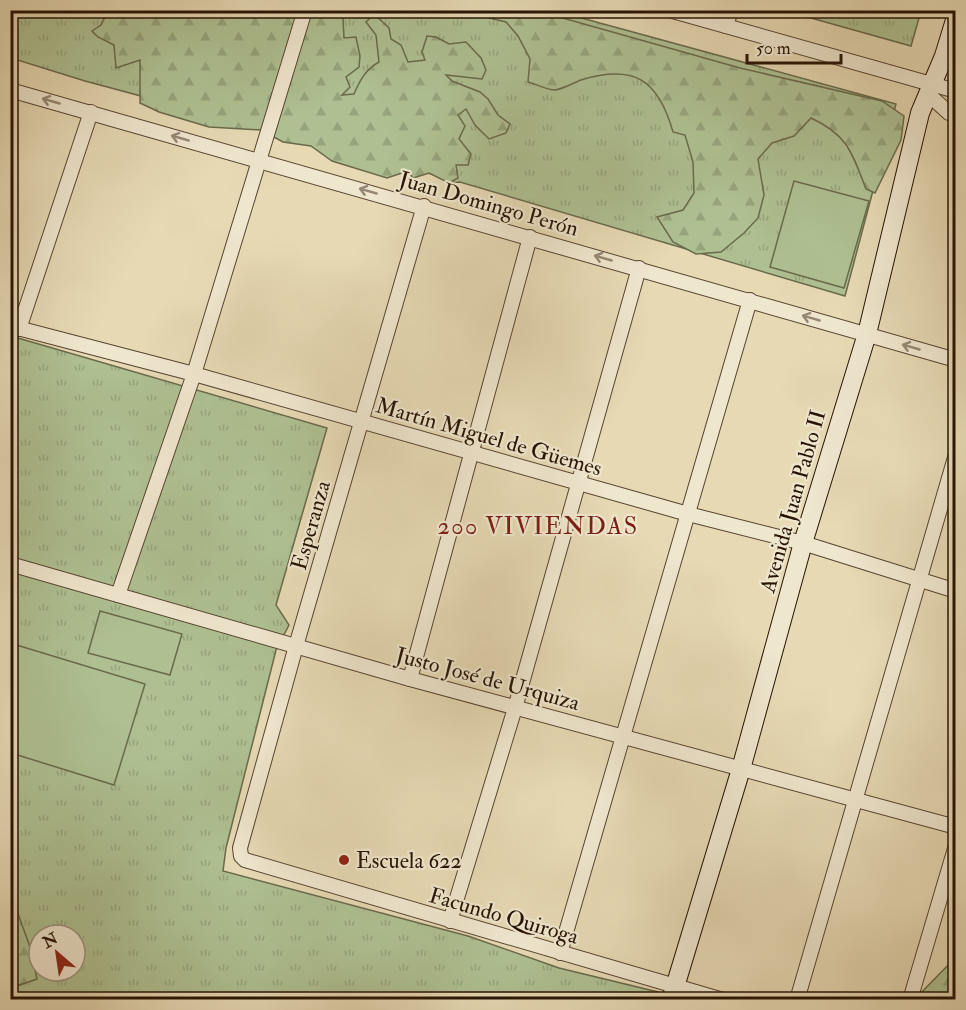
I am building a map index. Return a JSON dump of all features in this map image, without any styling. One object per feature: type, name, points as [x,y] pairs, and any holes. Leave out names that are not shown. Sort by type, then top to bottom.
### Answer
[{"type":"street","points":[[118,595],[194,374],[305,10]]},
{"type":"street","points":[[669,10],[930,89],[956,91]]},
{"type":"street","points":[[726,27],[731,10]]},
{"type":"street","name":"Avenida Juan Pablo II","points":[[673,992],[741,769],[803,543],[867,334],[920,112],[944,56],[956,17]]},
{"type":"street","points":[[930,89],[949,113],[956,116]]},
{"type":"street","name":"Juan Domingo Perón","points":[[10,90],[424,206],[956,360]]},
{"type":"street","points":[[15,327],[91,112]]},
{"type":"street","name":"Esperanza","points":[[241,856],[240,848],[296,646],[424,206]]},
{"type":"street","points":[[410,679],[530,237]]},
{"type":"street","points":[[450,921],[515,708],[639,268]]},
{"type":"street","points":[[560,953],[750,300]]},
{"type":"street","name":"Martín Miguel de Güemes","points":[[15,327],[194,374],[688,514],[803,543],[956,591]]},
{"type":"street","points":[[797,999],[956,454]]},
{"type":"street","name":"Justo José de Urquiza","points":[[10,564],[410,679],[956,827]]},
{"type":"street","points":[[910,999],[956,845]]},
{"type":"street","name":"Facundo Quiroga","points":[[241,856],[245,860],[560,953],[673,992],[723,999]]},
{"type":"green space","points":[[10,11],[556,11],[896,104],[845,296],[460,182],[449,183],[453,181],[439,176],[85,81],[11,58]]},
{"type":"green space","points":[[108,11],[361,11],[343,18],[344,38],[356,37],[360,56],[359,67],[346,77],[350,87],[342,95],[354,94],[364,75],[379,62],[376,35],[366,22],[374,14],[389,28],[391,39],[401,45],[408,62],[425,60],[422,52],[427,36],[436,37],[449,44],[466,42],[481,58],[486,70],[482,79],[446,75],[452,81],[480,92],[488,99],[498,115],[510,124],[506,133],[489,139],[475,125],[466,109],[458,115],[465,126],[459,139],[471,154],[468,165],[456,165],[458,178],[449,183],[429,173],[413,178],[408,171],[387,178],[332,161],[311,146],[283,142],[261,130],[209,127],[159,112],[140,103],[140,60],[116,68],[114,45],[98,37],[92,31],[101,25]]},
{"type":"green space","points":[[460,11],[538,11],[740,68],[882,101],[904,116],[901,140],[875,193],[866,189],[852,155],[841,138],[811,118],[794,136],[772,143],[758,159],[764,195],[758,218],[721,252],[696,254],[673,242],[657,217],[683,210],[694,193],[693,162],[685,135],[673,132],[660,99],[651,88],[641,80],[629,75],[616,74],[600,75],[555,90],[528,82],[530,59],[518,36],[506,22]]},
{"type":"green space","points":[[786,11],[921,11],[911,46]]},
{"type":"green space","points":[[794,181],[869,201],[844,288],[770,267]]},
{"type":"green space","points":[[11,336],[327,428],[276,605],[289,625],[276,650],[226,848],[223,871],[468,936],[559,968],[658,992],[662,999],[11,999],[11,988],[27,982],[87,983],[87,923],[27,923],[27,946],[18,914],[11,912]]},
{"type":"green space","points":[[100,611],[182,634],[170,675],[88,653]]},
{"type":"green space","points":[[10,643],[145,684],[114,785],[11,753]]},
{"type":"green space","points":[[11,912],[18,914],[27,939],[27,982],[11,988]]},
{"type":"green space","points":[[955,958],[955,999],[914,1000]]},
{"type":"place","name":"Escuela 622","points":[[344,860]]},
{"type":"district","name":"200 VIVIENDAS","points":[[538,526]]}]
